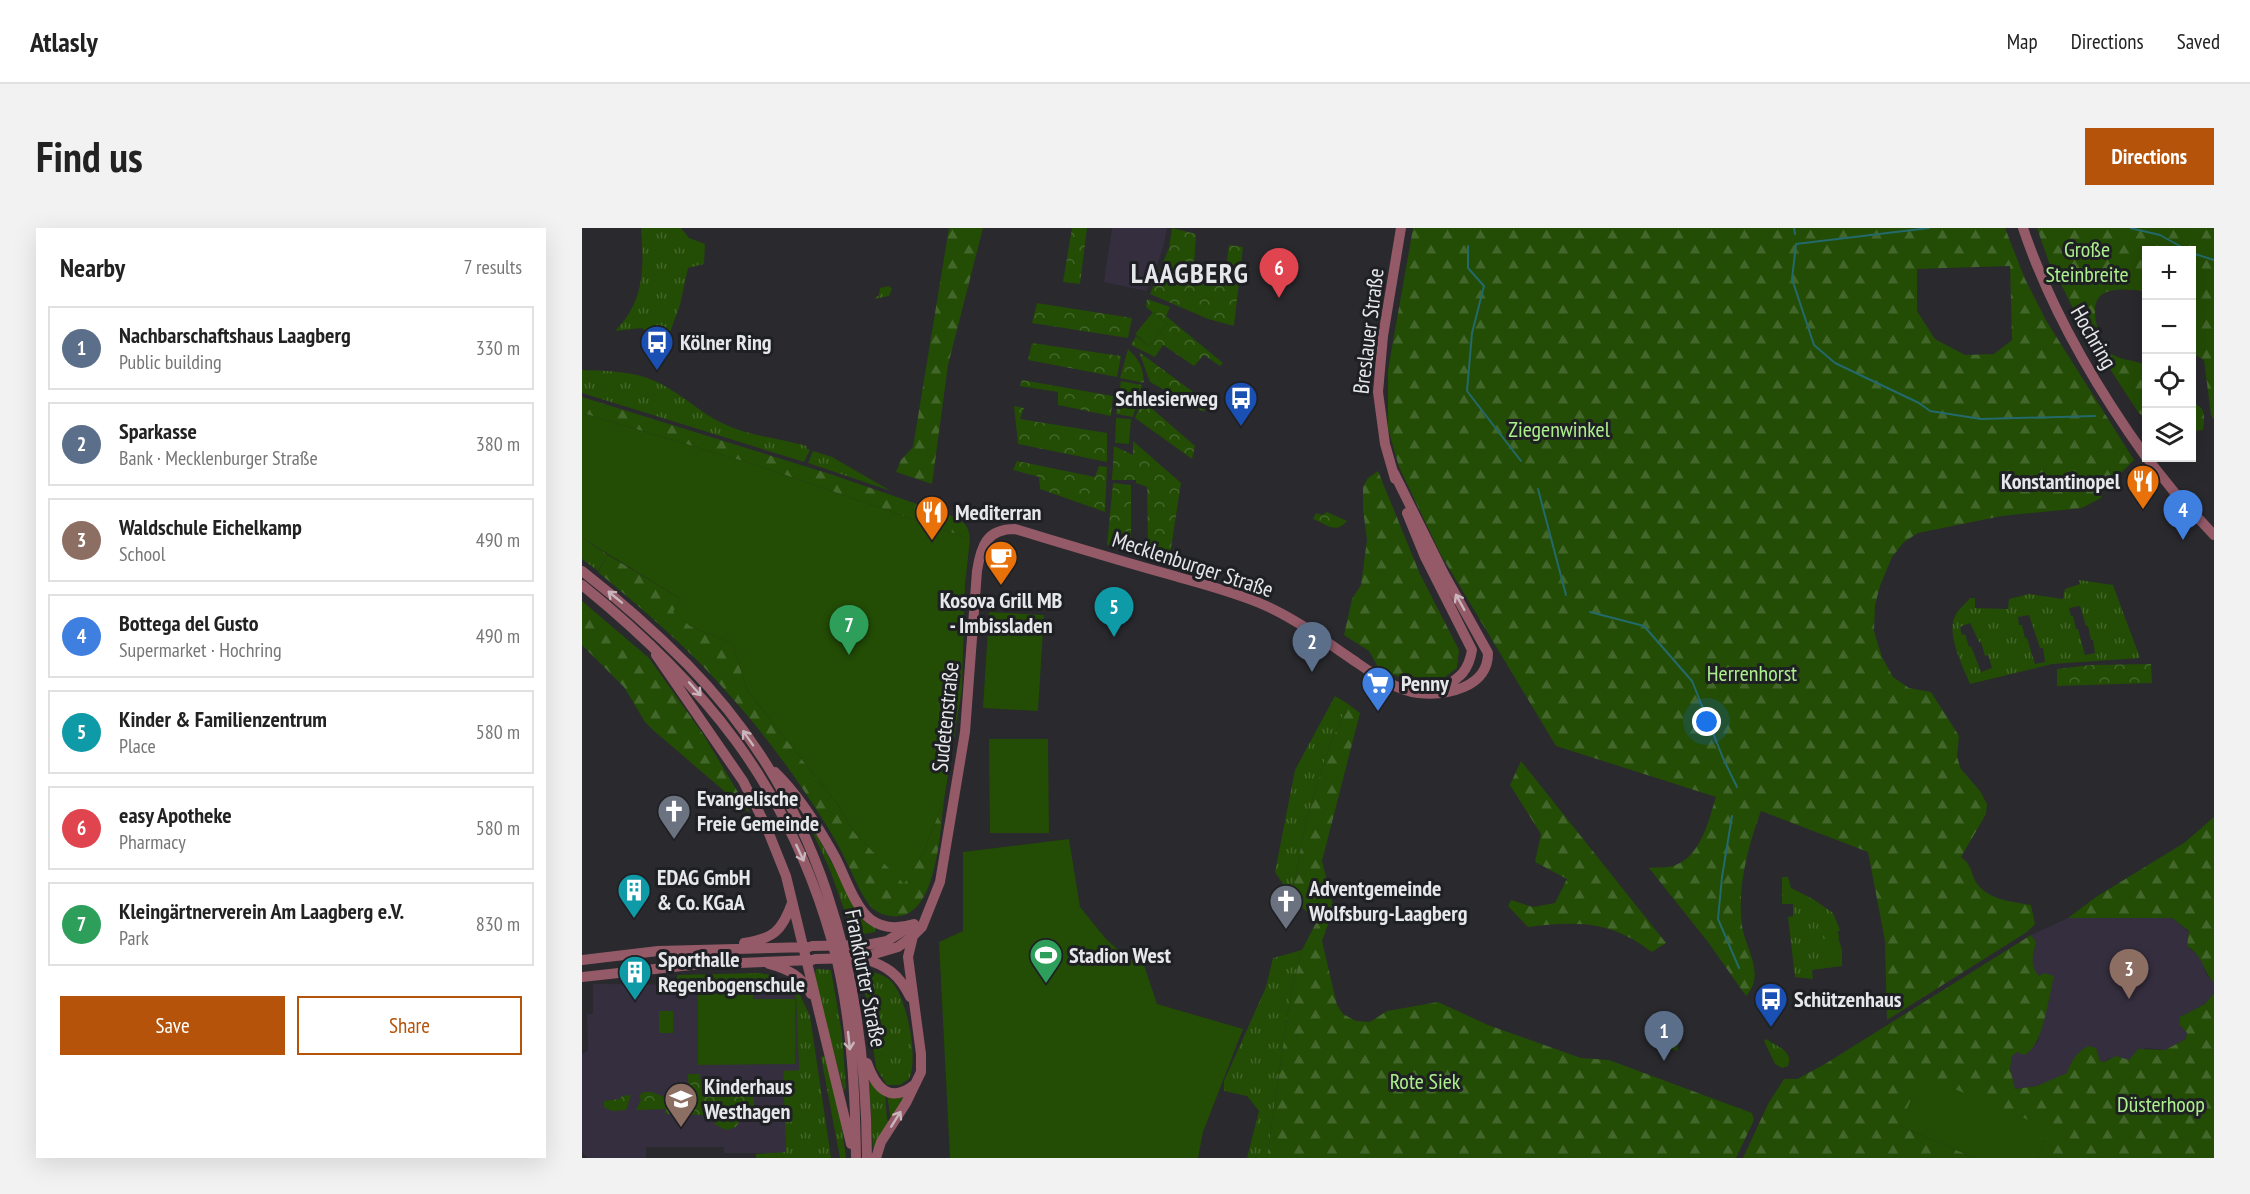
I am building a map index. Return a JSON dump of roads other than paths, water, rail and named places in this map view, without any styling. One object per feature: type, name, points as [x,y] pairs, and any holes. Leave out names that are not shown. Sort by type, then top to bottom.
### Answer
[{"type":"street","name":"Breslauer Straße","points":[[1401,228],[1383,336],[1378,392],[1385,444],[1394,473],[1444,574],[1488,653],[1488,661],[1484,670],[1473,681]]},
{"type":"street","name":"Hochring","points":[[2023,228],[2041,279],[2079,354],[2142,449]]},
{"type":"street","name":"Hochring","points":[[2151,462],[2214,535]]},
{"type":"street","name":"Breslauer Straße","points":[[1394,473],[1396,489],[1425,557],[1472,650],[1467,669],[1462,676],[1435,694]]},
{"type":"street","name":"Mecklenburger Straße","points":[[992,534],[1003,529],[1015,529],[1249,599],[1288,617],[1387,682],[1416,693],[1435,694],[1458,691],[1473,681]]},
{"type":"street","name":"Sudetenstraße","points":[[914,930],[931,906],[940,882],[962,754],[969,698],[972,616],[977,572],[981,552],[992,534]]},
{"type":"street","name":"Frankfurter Straße","points":[[582,571],[640,619],[688,665],[731,715],[763,760],[804,835],[829,896],[848,963],[861,1046],[867,1158]]},
{"type":"street","name":"Frankfurter Straße","points":[[582,585],[639,633],[705,700],[738,743],[772,796],[803,857],[831,939],[843,996],[852,1071],[855,1158]]},
{"type":"street","points":[[639,633],[743,781],[777,850],[807,947],[817,1005],[855,1158]]},
{"type":"street","points":[[763,760],[787,784],[802,805],[834,854],[864,913],[886,927],[903,927],[914,930]]},
{"type":"street","points":[[717,949],[756,941],[776,932],[786,918],[792,903]]},
{"type":"street","points":[[582,977],[692,965],[867,958],[914,930]]},
{"type":"street","points":[[876,1158],[881,1142],[921,1072],[921,1054],[908,957],[914,930]]},
{"type":"street","points":[[582,960],[658,951],[892,944],[908,957]]},
{"type":"street","points":[[867,958],[887,968],[899,979],[914,1007]]},
{"type":"street","points":[[759,961],[794,974],[809,989],[817,1005]]},
{"type":"street","points":[[861,1046],[872,1079],[881,1089],[894,1093],[903,1092],[918,1080]]},
{"type":"waterway","points":[[1794,228],[1795,234]]},
{"type":"waterway","points":[[1929,228],[1796,244],[1792,279],[1814,345],[1835,363],[1919,403],[1930,411],[1981,419],[2095,416]]},
{"type":"waterway","points":[[2130,228],[2160,235],[2180,246]]},
{"type":"waterway","points":[[1468,246],[1468,268],[1484,286],[1472,333],[1467,391],[1521,461]]},
{"type":"waterway","points":[[2196,254],[2214,260]]},
{"type":"waterway","points":[[1538,489],[1566,595]]},
{"type":"waterway","points":[[1590,612],[1644,626],[1692,681],[1737,787]]},
{"type":"waterway","points":[[1732,816],[1718,919],[1739,968]]},
{"type":"place","name":"easy Apotheke","points":[[1279,298]]},
{"type":"place","name":"Kölner Ring","points":[[657,371]]},
{"type":"place","name":"Schlesierweg","points":[[1241,427]]},
{"type":"place","name":"Konstantinopel","points":[[2143,510]]},
{"type":"place","name":"Bottega del Gusto","points":[[2183,540]]},
{"type":"place","name":"Mediterran","points":[[932,541]]},
{"type":"place","name":"Kosova Grill MB - Imbissladen","points":[[1001,586]]},
{"type":"place","name":"Kinder & Familienzentrum","points":[[1114,637]]},
{"type":"place","name":"Kleingärtnerverein Am Laagberg e.V.","points":[[849,655]]},
{"type":"place","name":"Sparkasse","points":[[1312,672]]},
{"type":"place","name":"Penny","points":[[1378,712]]},
{"type":"place","name":"Evangelische Freie Gemeinde","points":[[674,840]]},
{"type":"place","name":"EDAG GmbH & Co. KGaA","points":[[634,919]]},
{"type":"place","name":"Adventgemeinde Wolfsburg-Laagberg","points":[[1286,930]]},
{"type":"place","name":"Stadion West","points":[[1046,984]]},
{"type":"place","name":"Waldschule Eichelkamp","points":[[2129,999]]},
{"type":"place","name":"Sporthalle Regenbogenschule","points":[[635,1001]]},
{"type":"place","name":"Schützenhaus","points":[[1771,1028]]},
{"type":"place","name":"Nachbarschaftshaus Laagberg","points":[[1664,1061]]},
{"type":"place","name":"Kinderhaus Westhagen","points":[[681,1128]]},
{"type":"district","name":"LAAGBERG","points":[[1190,272]]},
{"type":"park label","name":"Große Steinbreite","points":[[2087,262]]},
{"type":"park label","name":"Ziegenwinkel","points":[[1559,429]]},
{"type":"park label","name":"Herrenhorst","points":[[1752,673]]},
{"type":"park label","name":"Rote Siek","points":[[1425,1081]]},
{"type":"park label","name":"Düsterhoop","points":[[2161,1104]]}]
